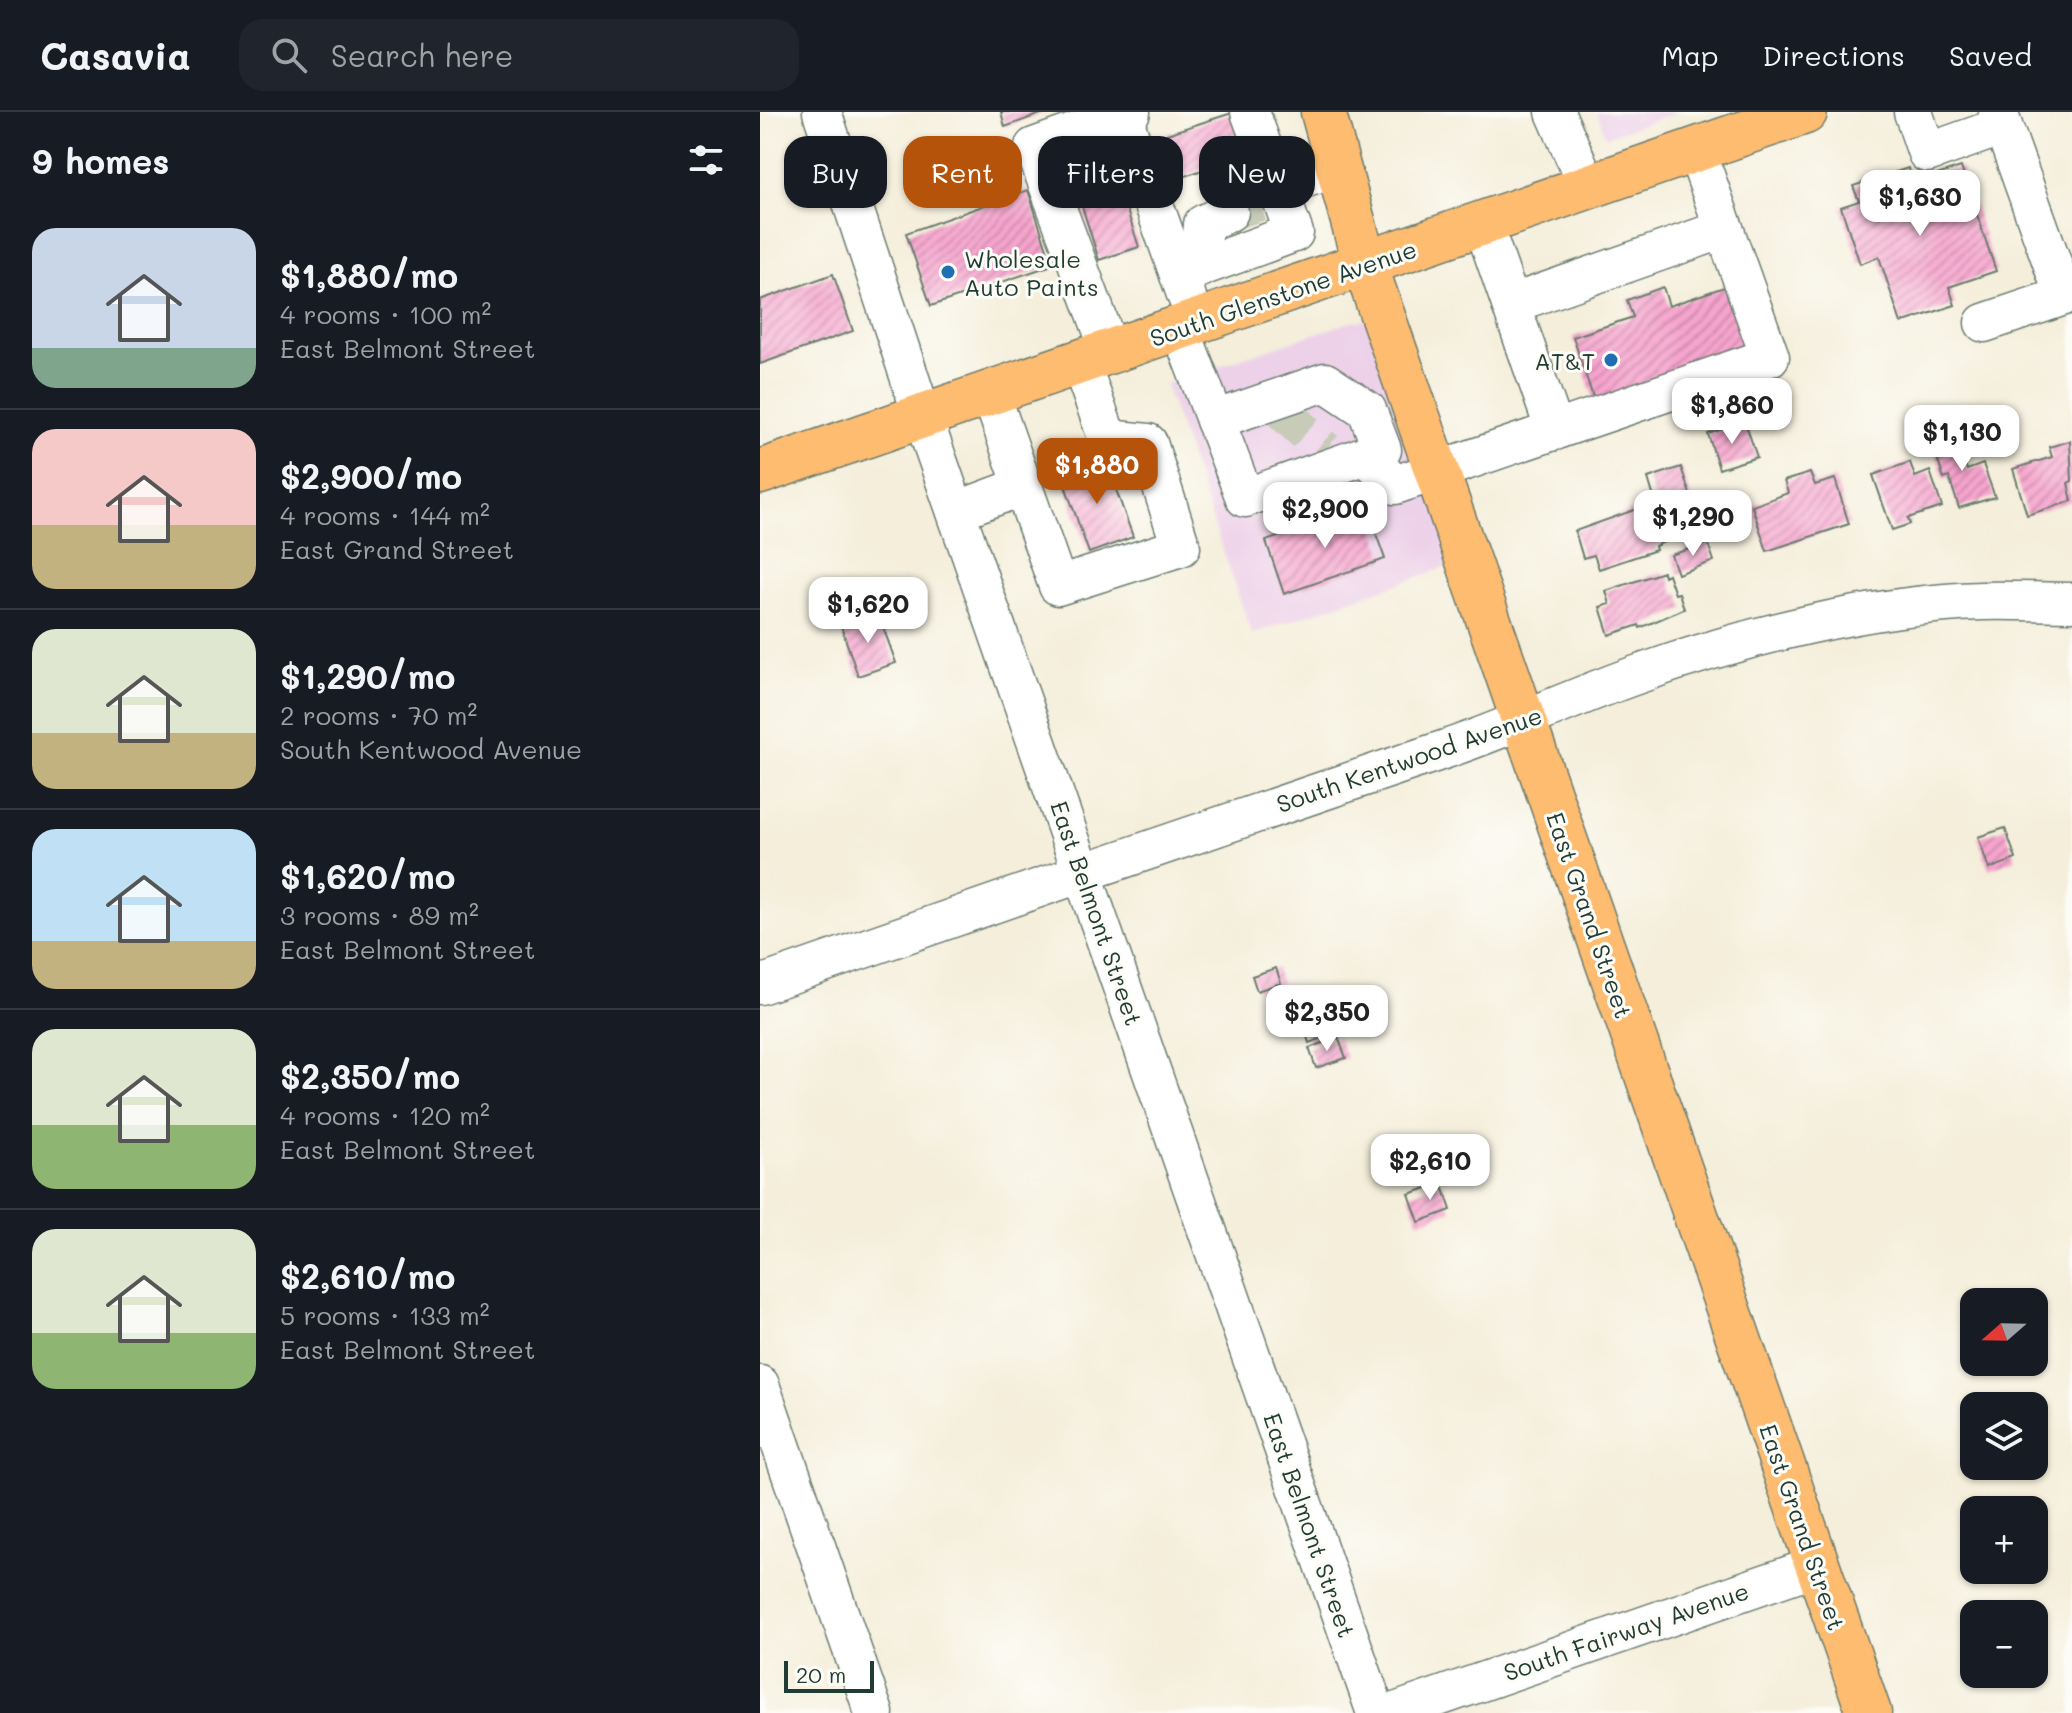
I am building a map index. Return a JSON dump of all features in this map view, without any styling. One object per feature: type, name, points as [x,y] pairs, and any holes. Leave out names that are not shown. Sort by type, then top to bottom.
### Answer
[{"type":"main road","name":"East Grand Street","points":[[1323,112],[1365,265],[1869,1713]]},
{"type":"main road","name":"South Glenstone Avenue","points":[[760,472],[1805,112]]},
{"type":"street","name":"East Belmont Street","points":[[822,112],[922,415],[1376,1713]]},
{"type":"street","points":[[1250,112],[1250,136]]},
{"type":"street","points":[[1555,112],[1588,187]]},
{"type":"street","points":[[1913,112],[1927,153],[2000,119],[2064,296],[1984,323]]},
{"type":"street","points":[[990,392],[1058,586],[1181,547],[1148,443],[1118,440],[1106,434],[1095,356],[1034,147],[1126,114],[1190,271],[1188,325],[1215,420],[1245,498],[1344,456],[1382,450],[1367,410],[1325,382],[1275,404],[1215,420]]},
{"type":"street","points":[[1344,456],[1395,485],[1770,357],[1696,150]]},
{"type":"street","points":[[1315,175],[1338,168]]},
{"type":"street","points":[[1190,271],[1241,208]]},
{"type":"street","points":[[1190,271],[1294,233],[1266,208]]},
{"type":"street","points":[[1483,224],[1555,431]]},
{"type":"street","points":[[1511,304],[1724,229]]},
{"type":"street","points":[[1277,240],[1295,289]]},
{"type":"street","points":[[956,511],[1023,486]]},
{"type":"street","name":"South Kentwood Avenue","points":[[760,985],[1523,721],[1638,674],[1750,639],[1807,625],[1908,608],[1981,601],[2072,602]]},
{"type":"street","points":[[760,1385],[874,1713]]},
{"type":"street","name":"South Fairway Avenue","points":[[1392,1713],[1816,1566]]},
{"type":"shaded area","points":[[1597,112],[1678,112],[1606,137]]},
{"type":"shaded area","points":[[1366,320],[1458,563],[1252,634],[1165,384],[1353,321]]},
{"type":"building","points":[[1001,112],[1046,112],[1005,127]]},
{"type":"building","points":[[1235,112],[1245,136],[1199,136],[1199,171],[1183,177],[1183,136],[1167,134]]},
{"type":"building","points":[[1961,167],[1996,271],[1949,287],[1955,305],[1901,323],[1879,257],[1860,264],[1841,207],[1859,201],[1853,186],[1908,168],[1913,183]]},
{"type":"building","points":[[1028,190],[1052,265],[931,306],[906,233],[977,208],[1022,208],[1022,192]]},
{"type":"building","points":[[1083,208],[1126,208],[1139,247],[1099,260]]},
{"type":"building","points":[[833,274],[853,331],[760,364],[760,300]]},
{"type":"building","points":[[1727,286],[1752,359],[1598,412],[1573,337],[1633,317],[1627,300],[1663,287],[1669,306]]},
{"type":"building","points":[[1745,422],[1757,457],[1719,469],[1708,434]]},
{"type":"building","points":[[1955,432],[1967,470],[1983,464],[1995,497],[1959,508],[1949,477],[1944,479],[1931,440]]},
{"type":"building","points":[[2070,441],[2072,481],[2068,483],[2072,501],[2027,515],[2013,469],[2052,457],[2049,447]]},
{"type":"building","points":[[1105,459],[1133,537],[1089,553],[1061,474]]},
{"type":"building","points":[[1910,462],[1915,477],[1930,471],[1942,507],[1908,518],[1910,524],[1892,530],[1873,475]]},
{"type":"building","points":[[1681,467],[1691,497],[1657,508],[1648,478]]},
{"type":"building","points":[[1810,473],[1815,485],[1835,479],[1849,524],[1767,551],[1752,506],[1788,493],[1784,481]]},
{"type":"building","points":[[1651,504],[1653,509],[1657,508],[1668,540],[1655,546],[1656,550],[1599,569],[1594,555],[1583,558],[1575,531]]},
{"type":"building","points":[[1366,506],[1385,559],[1284,594],[1266,541]]},
{"type":"building","points":[[1708,543],[1714,561],[1678,574],[1671,555]]},
{"type":"building","points":[[1663,572],[1664,576],[1668,574],[1675,594],[1679,593],[1684,609],[1640,628],[1639,625],[1609,635],[1600,607],[1610,604],[1606,591]]},
{"type":"building","points":[[878,613],[896,663],[858,676],[841,626]]},
{"type":"building","points":[[2005,828],[2016,859],[1989,869],[1978,837]]},
{"type":"building","points":[[1276,968],[1281,983],[1257,991],[1252,976]]},
{"type":"building","points":[[1331,1017],[1337,1033],[1309,1043],[1304,1027]]},
{"type":"building","points":[[1338,1037],[1346,1058],[1316,1068],[1309,1048]]},
{"type":"building","points":[[1442,1183],[1451,1210],[1419,1222],[1409,1194]]},
{"type":"tunnel","points":[[1229,212],[1241,208]]},
{"type":"tunnel","points":[[1278,407],[1325,450]]},
{"type":"place","name":"Wholesale Auto Paints","points":[[948,272]]},
{"type":"place","name":"AT&T","points":[[1611,360]]}]
